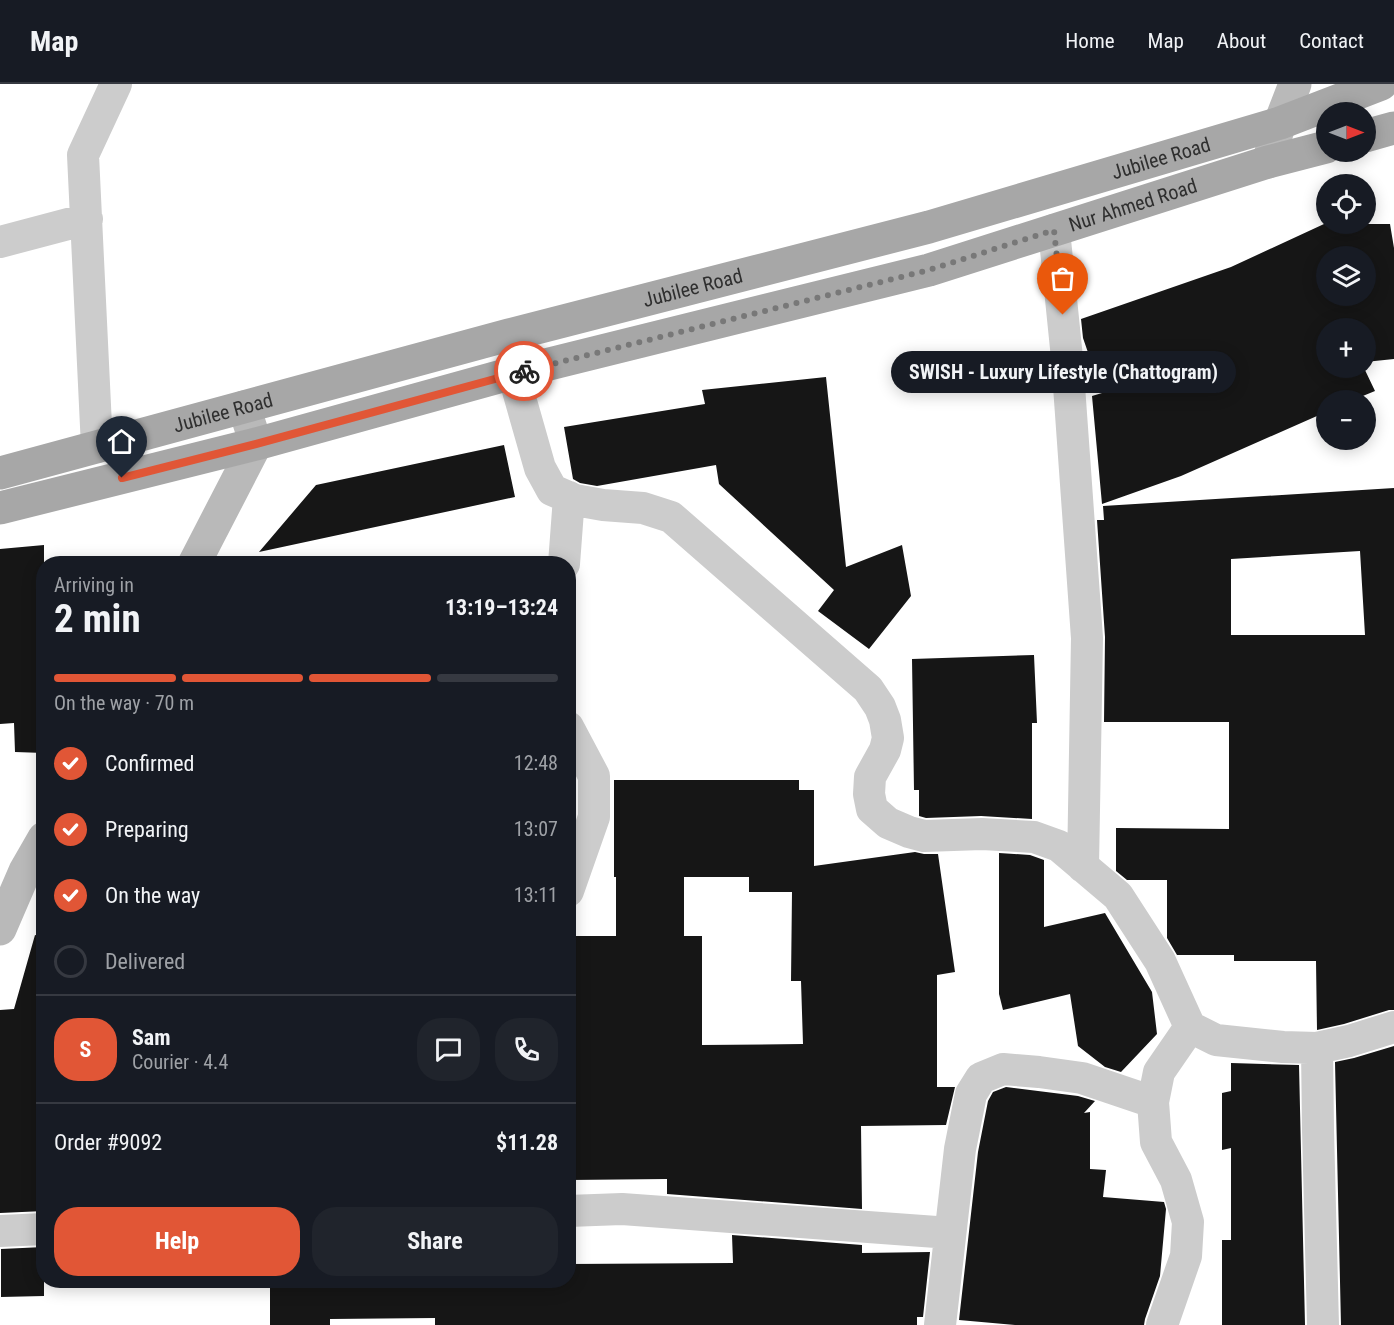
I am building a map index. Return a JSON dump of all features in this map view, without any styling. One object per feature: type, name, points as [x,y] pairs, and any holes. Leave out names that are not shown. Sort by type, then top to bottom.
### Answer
[{"type":"main road","points":[[1268,162],[1295,84]]},
{"type":"main road","name":"Jubilee Road","points":[[0,473],[520,332],[929,227],[1280,123],[1381,84]]},
{"type":"main road","points":[[1376,133],[1394,128]]},
{"type":"main road","name":"Nur Ahmed Road","points":[[0,508],[256,444],[513,373],[929,270],[1268,162],[1316,150]]},
{"type":"main road","points":[[198,556],[256,444],[244,407]]},
{"type":"main road","points":[[0,929],[25,871],[36,852]]},
{"type":"street","points":[[97,447],[83,155],[116,84]]},
{"type":"street","points":[[0,242],[87,219]]},
{"type":"street","points":[[1054,230],[1067,358],[1087,638],[1083,867]]},
{"type":"street","points":[[513,373],[540,468],[552,490],[575,500],[643,508],[670,517],[868,689],[880,707],[888,738],[885,750],[870,777],[869,794],[872,808],[888,823],[924,836],[982,834],[1034,837],[1059,846],[1118,896],[1160,961],[1190,1027],[1216,1040],[1317,1048],[1394,1027]]},
{"type":"street","points":[[565,556],[569,497]]},
{"type":"street","points":[[576,742],[594,776],[594,817],[576,868]]},
{"type":"street","points":[[1162,1325],[1186,1256],[1188,1222],[1176,1180],[1156,1142],[1153,1102],[1159,1072],[1190,1027]]},
{"type":"street","points":[[1317,1048],[1323,1325]]},
{"type":"street","points":[[940,1325],[960,1149],[971,1094],[981,1078],[1003,1069],[1082,1078],[1153,1102]]},
{"type":"street","points":[[576,1211],[622,1209],[950,1233]]},
{"type":"street","points":[[0,1231],[36,1229]]},
{"type":"building","points":[[1376,224],[1390,224],[1394,248],[1394,359],[1376,361],[1376,318],[1316,318],[1316,378],[1369,378],[1375,390],[1316,390],[1316,416],[1181,476],[1102,504],[1092,396],[1102,393],[1083,338],[1081,319],[1231,267],[1316,228],[1316,234],[1376,234]]},
{"type":"building","points":[[826,377],[846,567],[902,545],[911,596],[869,649],[818,611],[834,590],[719,484],[716,465],[597,486],[580,483],[573,479],[564,427],[705,404],[702,390]]},
{"type":"building","points":[[504,445],[515,497],[259,552],[316,485]]},
{"type":"building","points":[[1394,488],[1394,1010],[1317,1030],[1316,961],[1234,961],[1234,955],[1177,955],[1167,938],[1167,880],[1127,880],[1116,871],[1116,828],[1229,829],[1229,722],[1104,722],[1105,637],[1097,520],[1104,520],[1103,506]],"holes":[[[1360,551],[1365,635],[1231,635],[1231,559]]]},
{"type":"building","points":[[44,545],[44,556],[36,556],[36,753],[15,752],[14,723],[0,724],[0,549]]},
{"type":"building","points":[[1034,655],[1037,723],[1032,723],[1032,819],[981,816],[926,818],[919,816],[919,790],[914,790],[912,659]]},
{"type":"building","points":[[614,780],[799,780],[799,790],[814,790],[814,866],[915,852],[938,854],[955,972],[937,975],[937,1087],[955,1087],[946,1125],[861,1126],[862,1209],[667,1194],[667,1179],[576,1180],[576,936],[616,936],[616,877],[614,877]],"holes":[[[684,877],[749,877],[749,892],[792,892],[791,981],[801,981],[803,1044],[702,1045],[702,936],[684,936]]]},
{"type":"building","points":[[999,853],[1030,855],[1044,860],[1044,927],[1105,913],[1152,992],[1157,1034],[1121,1072],[1105,1067],[1078,1046],[1070,994],[1003,1010],[999,994]]},
{"type":"building","points":[[36,935],[36,1211],[0,1213],[0,1010],[14,1009]]},
{"type":"building","points":[[1394,1046],[1394,1325],[1341,1325],[1335,1062]]},
{"type":"building","points":[[1231,1063],[1299,1065],[1305,1325],[1222,1325],[1222,1240],[1231,1240],[1231,1148],[1222,1150],[1222,1093],[1231,1091]]},
{"type":"building","points":[[1006,1087],[1078,1096],[1095,1101],[1084,1113],[1090,1112],[1090,1169],[1106,1170],[1103,1197],[1164,1202],[1166,1209],[1160,1276],[1144,1325],[1015,1325],[959,1320],[978,1152],[988,1101],[993,1092]]},
{"type":"building","points":[[732,1235],[862,1245],[862,1253],[930,1252],[923,1317],[917,1317],[917,1325],[435,1325],[435,1318],[330,1319],[330,1325],[270,1325],[270,1288],[576,1288],[576,1264],[733,1263]]},
{"type":"building","points":[[36,1247],[36,1288],[44,1288],[44,1296],[1,1297],[1,1249]]},
{"type":"way so far","points":[[524,371],[929,270],[1054,230],[1063,315]]},
{"type":"place","name":"SWISH - Luxury Lifestyle (Chattogram)","points":[[1063,315]]},
{"type":"route","points":[[122,478],[524,371]]}]
